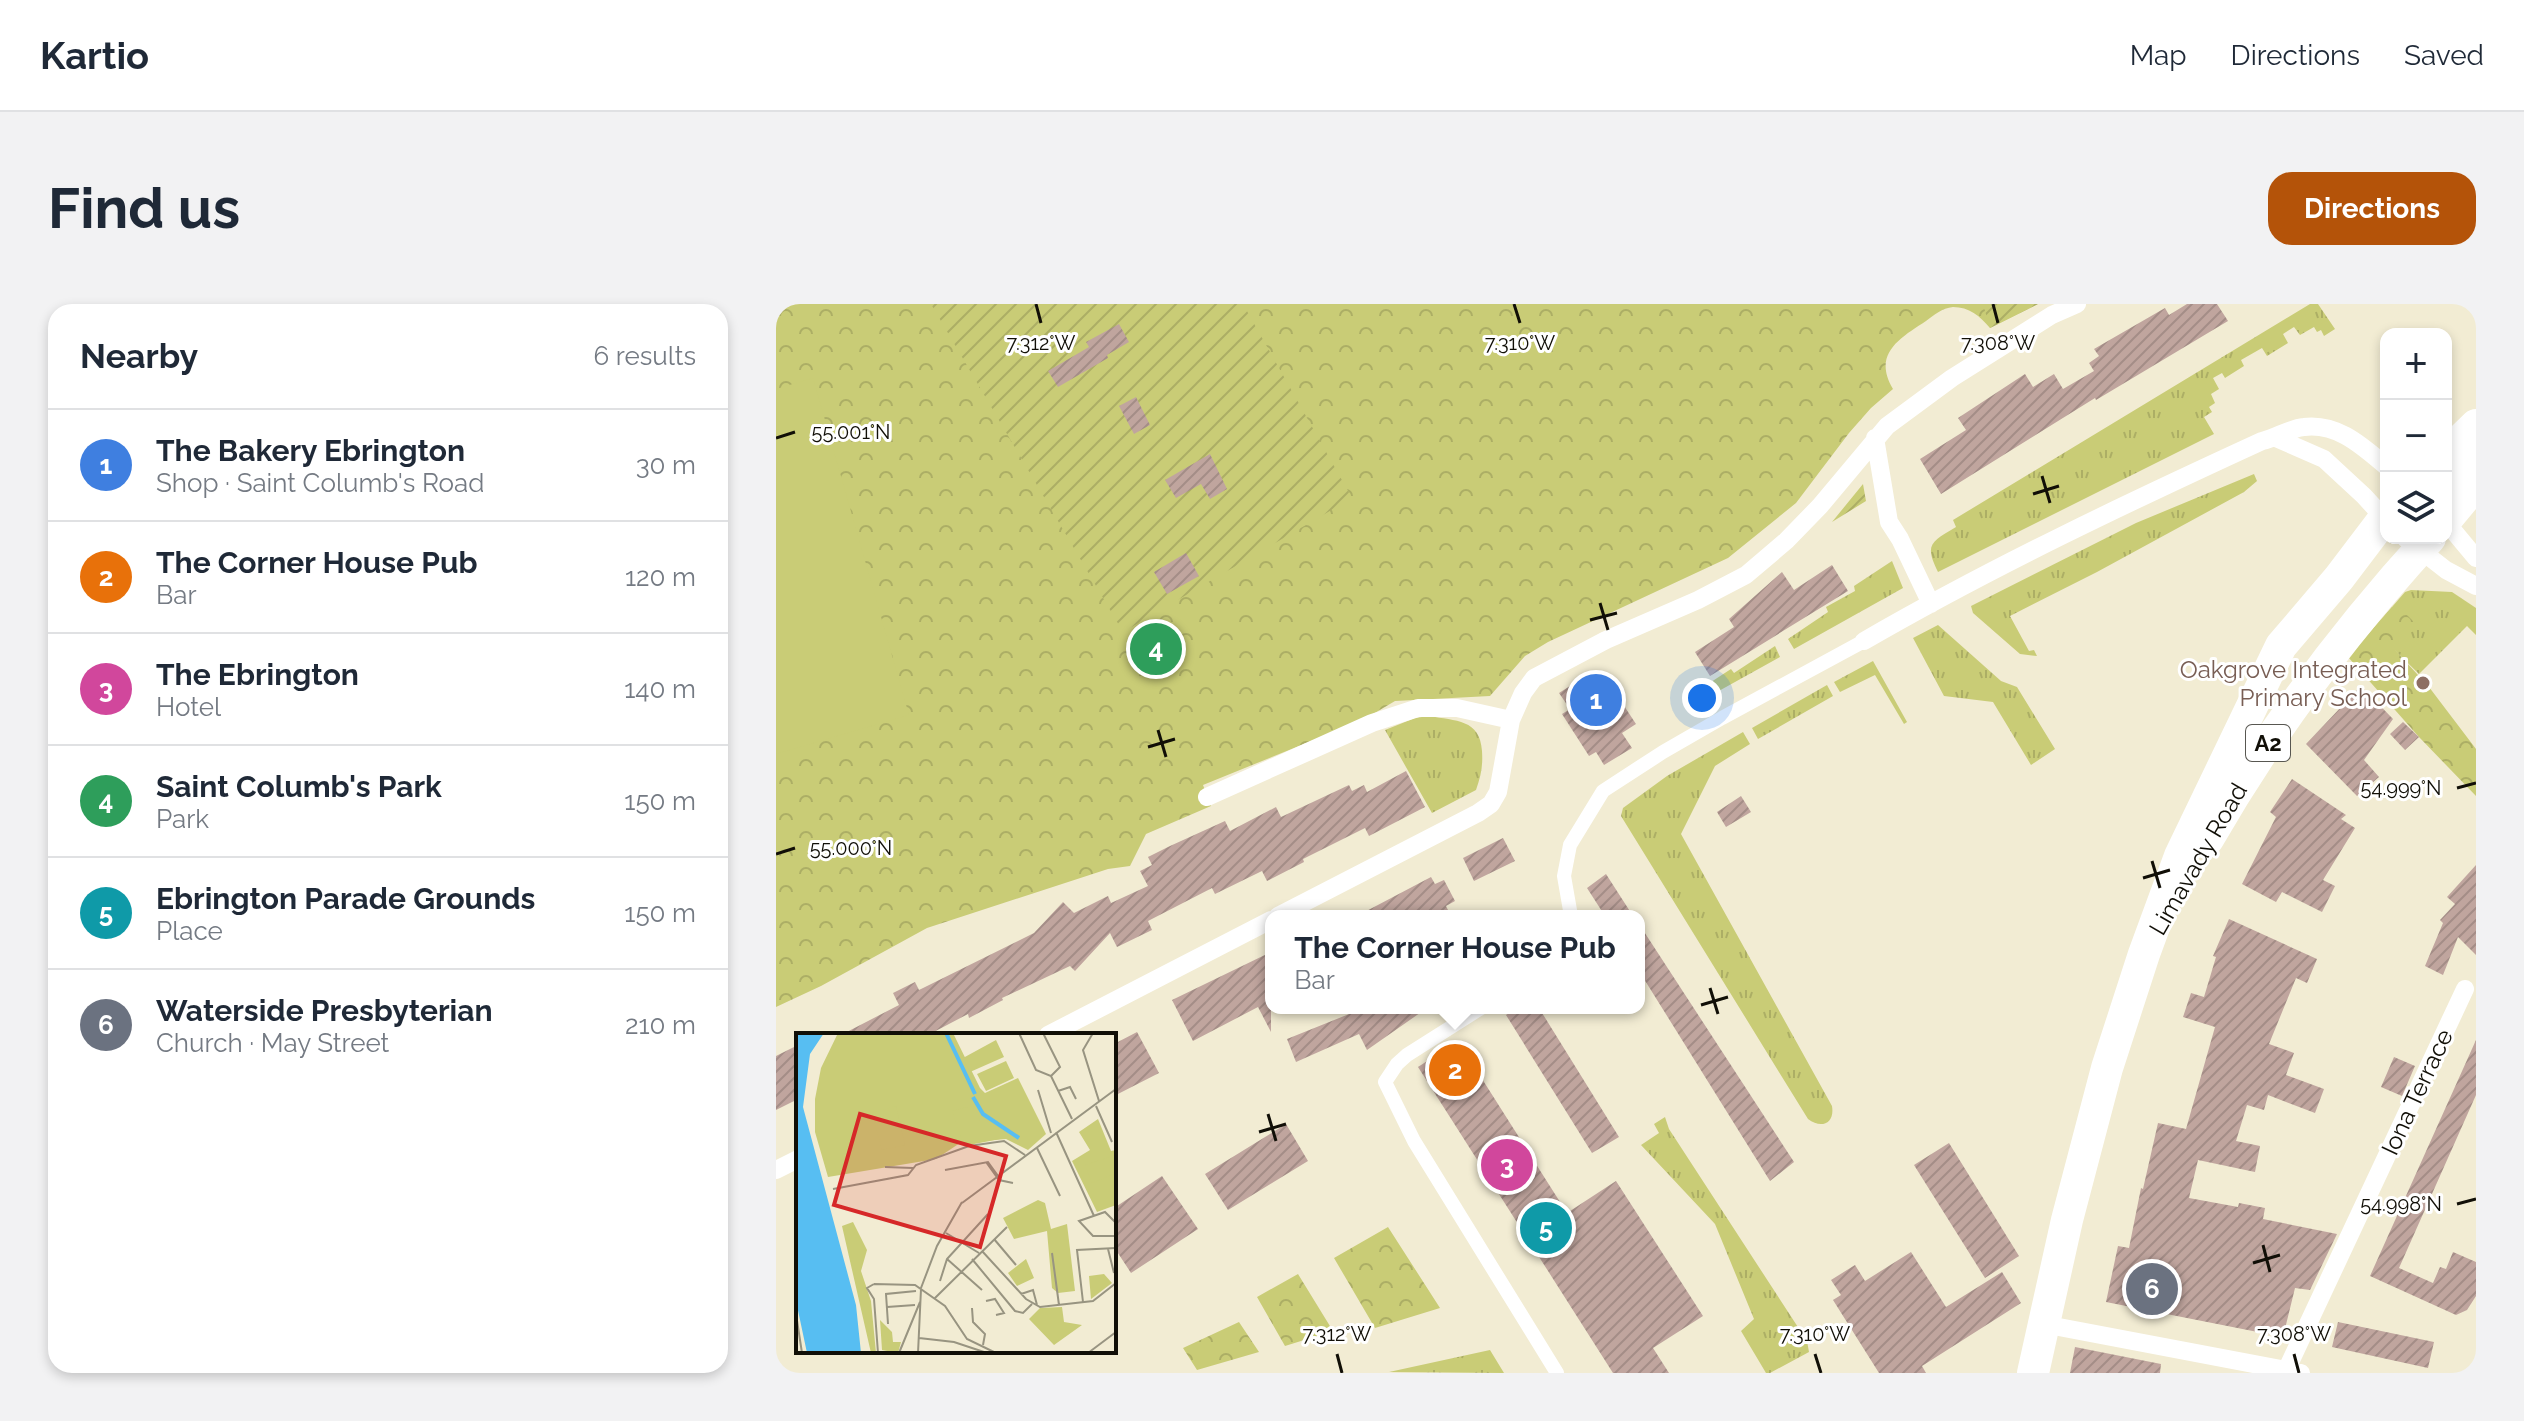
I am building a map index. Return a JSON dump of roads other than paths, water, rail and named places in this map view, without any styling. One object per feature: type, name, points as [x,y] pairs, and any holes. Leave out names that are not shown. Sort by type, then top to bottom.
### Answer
[{"type":"highway","points":[[2452,448],[2476,425]]},
{"type":"highway","points":[[2452,480],[2476,455]]},
{"type":"highway","points":[[2452,514],[2476,484]]},
{"type":"highway","name":"Limavady Road","points":[[2033,1373],[2067,1220],[2107,1068],[2180,856],[2281,646],[2339,578],[2384,544]]},
{"type":"highway","name":"Limavady Road","points":[[2144,954],[2212,833],[2263,750],[2320,669],[2393,544]]},
{"type":"street","points":[[1290,910],[1491,804],[1498,792],[1511,720],[1523,693],[1534,678],[1606,640],[1698,600],[1746,575],[1786,541],[1820,506],[1887,426],[1952,378],[2052,315],[2077,304]]},
{"type":"street","points":[[1570,910],[1564,876],[1570,845],[1603,791],[1710,725],[1931,604],[2095,519],[2262,441],[2302,426],[2342,432],[2380,461]]},
{"type":"street","points":[[1875,438],[1889,522],[1931,604]]},
{"type":"street","points":[[2276,438],[2324,459],[2380,511]]},
{"type":"street","points":[[2452,528],[2476,558]]},
{"type":"street","points":[[2417,544],[2458,578],[2476,586]]},
{"type":"street","points":[[1207,797],[1372,723],[1418,708],[1457,708],[1511,720]]},
{"type":"street","points":[[1052,1033],[1265,923]]},
{"type":"street","name":"Iona Terrace","points":[[2291,1372],[2465,989]]},
{"type":"street","points":[[1472,1014],[1407,1055],[1385,1082],[1414,1141],[1557,1373]]},
{"type":"street","points":[[776,1170],[796,1160]]},
{"type":"street","points":[[2043,1324],[2291,1372]]},
{"type":"place","name":"Saint Columb's Park","points":[[1156,649]]},
{"type":"place","name":"Oakgrove Integrated Primary School","points":[[2423,683]]},
{"type":"place","name":"The Bakery Ebrington","points":[[1596,700]]},
{"type":"place","name":"The Corner House Pub","points":[[1455,1070]]},
{"type":"place","name":"The Ebrington","points":[[1507,1165]]},
{"type":"place","name":"Ebrington Parade Grounds","points":[[1546,1228]]},
{"type":"place","name":"Waterside Presbyterian","points":[[2152,1289]]}]
